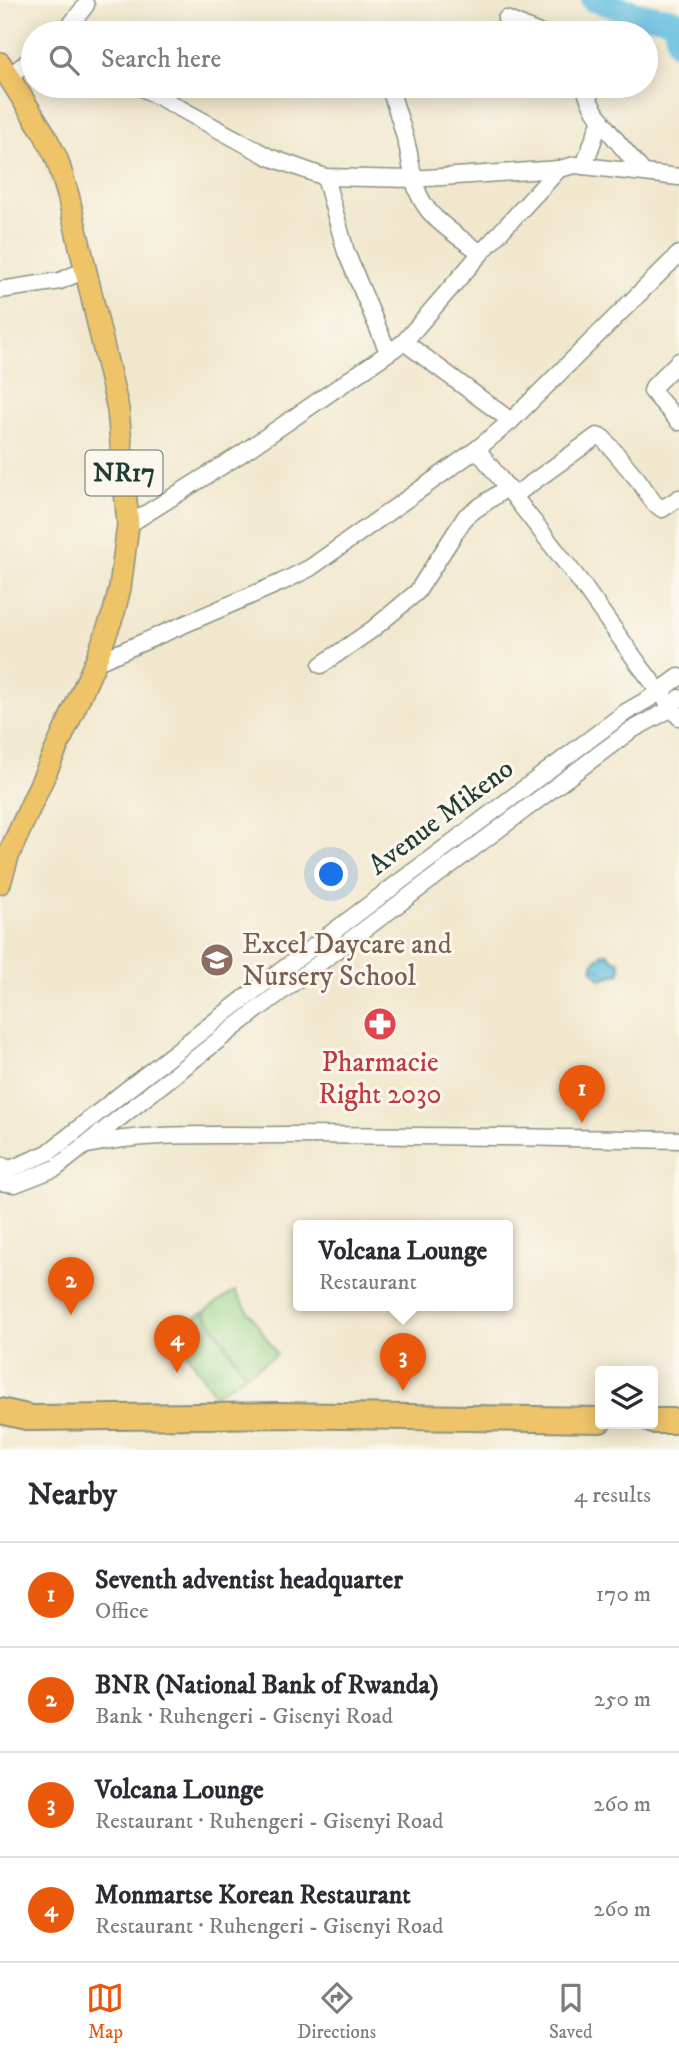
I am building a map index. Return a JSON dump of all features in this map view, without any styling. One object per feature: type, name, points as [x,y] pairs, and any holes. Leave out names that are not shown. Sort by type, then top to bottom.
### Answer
[{"type":"highway","points":[[0,1411],[31,1418],[279,1415],[595,1420]]},
{"type":"highway","points":[[658,1421],[679,1421]]},
{"type":"main road","name":"NR17","points":[[5,69],[21,95]]},
{"type":"main road","name":"NR17","points":[[0,883],[8,856],[95,663],[114,612],[120,588],[128,525],[118,409],[68,195],[57,159],[23,98]]},
{"type":"street","points":[[73,21],[86,5]]},
{"type":"street","points":[[506,19],[511,21]]},
{"type":"street","points":[[161,98],[269,157],[325,177],[412,179],[559,170],[575,165],[679,177]]},
{"type":"street","points":[[393,98],[408,151],[412,179],[429,211],[481,253]]},
{"type":"street","points":[[589,98],[601,119],[643,172]]},
{"type":"street","points":[[584,166],[601,119]]},
{"type":"street","points":[[128,525],[241,454],[404,342],[481,253],[559,170]]},
{"type":"street","points":[[325,177],[346,252],[388,352]]},
{"type":"street","points":[[95,663],[310,568],[477,449],[511,421],[679,254]]},
{"type":"street","points":[[0,290],[60,281],[85,270]]},
{"type":"street","points":[[404,342],[511,421]]},
{"type":"street","points":[[679,361],[652,391],[679,422]]},
{"type":"street","points":[[321,665],[373,629],[417,592],[466,516],[511,491],[597,436],[603,438],[654,503],[662,509],[679,498]]},
{"type":"street","points":[[477,449],[587,590],[660,692],[676,707]]},
{"type":"street","name":"Avenue Mikeno","points":[[0,1165],[10,1169],[48,1153],[271,978],[593,736],[679,677]]},
{"type":"street","name":"Avenue Mikeno","points":[[0,1182],[15,1184],[56,1168],[406,897],[630,731],[676,707]]},
{"type":"street","points":[[116,1098],[117,1139]]},
{"type":"street","points":[[65,1139],[83,1146],[150,1136],[328,1135],[679,1140]]},
{"type":"green space","points":[[235,1291],[277,1354],[247,1374],[205,1311]]},
{"type":"green space","points":[[203,1312],[245,1375],[215,1395],[173,1332]]},
{"type":"water","points":[[603,953],[608,953],[614,960],[619,961],[619,974],[600,979],[592,969],[594,962]]},
{"type":"waterway","points":[[593,0],[636,13],[674,20],[679,45]]},
{"type":"place","name":"Excel Daycare and Nursery School","points":[[217,960]]},
{"type":"place","name":"Pharmacie Right 2030","points":[[380,1024]]},
{"type":"place","name":"Seventh adventist headquarter","points":[[582,1123]]},
{"type":"place","name":"BNR (National Bank of Rwanda)","points":[[71,1315]]},
{"type":"place","name":"Monmartse Korean Restaurant","points":[[177,1373]]},
{"type":"place","name":"Volcana Lounge","points":[[403,1391]]}]
